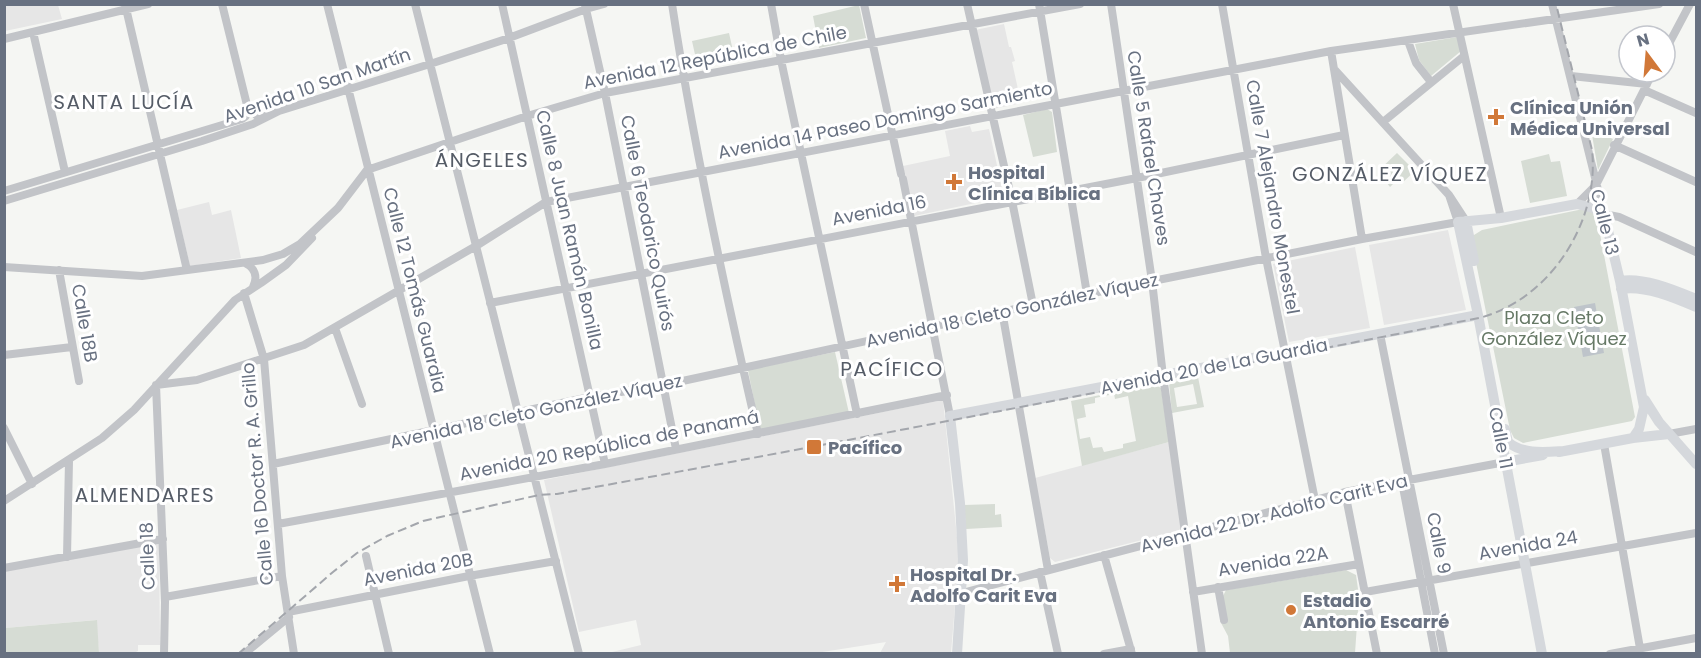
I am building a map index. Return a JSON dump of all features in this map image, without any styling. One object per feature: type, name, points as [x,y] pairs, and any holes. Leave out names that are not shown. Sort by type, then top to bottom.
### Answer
[{"type":"main road","name":"Avenida 18 Cleto González Víquez","points":[[1462,222],[1501,218],[1577,204]]},
{"type":"main road","points":[[1577,204],[1593,208],[1604,214]]},
{"type":"main road","name":"Calle 13","points":[[1604,214],[1644,407],[1639,429],[1633,438]]},
{"type":"main road","name":"Calle 11","points":[[1462,222],[1506,436],[1513,446],[1538,452],[1564,451]]},
{"type":"main road","points":[[1620,284],[1626,280],[1652,284],[1696,299]]},
{"type":"main road","points":[[1620,284],[1657,293],[1696,307]]},
{"type":"main road","points":[[1626,315],[1629,301],[1634,294],[1638,292],[1657,293]]},
{"type":"main road","name":"Calle 11","points":[[1481,315],[1501,442],[1542,654]]},
{"type":"main road","name":"Avenida 20 de La Guardia","points":[[950,416],[1481,315]]},
{"type":"main road","points":[[1641,392],[1652,413],[1696,464]]},
{"type":"main road","points":[[950,416],[962,530],[962,593],[957,654]]},
{"type":"main road","name":"Avenida 22 Dr. Adolfo Carit Eva","points":[[1505,462],[1633,438],[1669,434]]},
{"type":"main road","points":[[1501,442],[1517,453],[1538,452]]},
{"type":"street","points":[[4,39],[126,7],[148,4]]},
{"type":"street","points":[[222,4],[247,105],[257,116],[269,116]]},
{"type":"street","name":"Calle 12 Tomás Guardia","points":[[327,4],[489,654]]},
{"type":"street","points":[[415,4],[578,652],[567,654]]},
{"type":"street","name":"Calle 8 Juan Ramón Bonilla","points":[[502,4],[605,464]]},
{"type":"street","name":"Avenida 10 San Martín","points":[[4,191],[65,172],[253,124],[269,116],[348,89],[509,38],[586,7],[604,4]]},
{"type":"street","points":[[672,4],[702,173],[758,434]]},
{"type":"street","points":[[771,4],[780,60],[857,414]]},
{"type":"street","points":[[864,4],[912,220],[950,416]]},
{"type":"street","points":[[967,4],[1033,305]]},
{"type":"street","name":"Avenida 12 República de Chile","points":[[368,170],[605,93],[971,25],[1039,8],[1080,4]]},
{"type":"street","name":"Calle 5 Rafael Chaves","points":[[1111,4],[1152,281],[1202,654]]},
{"type":"street","name":"Calle 7 Alejandro Monestel","points":[[1222,4],[1266,258],[1315,500]]},
{"type":"street","points":[[1454,4],[1501,218]]},
{"type":"street","name":"Calle 13","points":[[1552,4],[1604,214]]},
{"type":"street","name":"Avenida 14 Paseo Domingo Sarmiento","points":[[156,385],[197,380],[304,345],[476,246],[546,202],[1331,51],[1659,4]]},
{"type":"street","points":[[1677,31],[1693,5]]},
{"type":"street","points":[[126,7],[187,270]]},
{"type":"street","name":"Calle 6 Teodorico Quirós","points":[[586,7],[676,449]]},
{"type":"street","points":[[1039,8],[1087,294]]},
{"type":"street","points":[[33,33],[65,172]]},
{"type":"street","points":[[1408,40],[1416,63],[1431,82]]},
{"type":"street","points":[[1331,51],[1362,239]]},
{"type":"street","points":[[1383,122],[1464,56]]},
{"type":"street","points":[[1334,69],[1449,195],[1462,222]]},
{"type":"street","points":[[1571,76],[1645,87],[1696,113]]},
{"type":"street","points":[[1577,204],[1596,185],[1647,84]]},
{"type":"street","name":"Avenida 10 San Martín","points":[[4,201],[160,149],[244,118],[247,105]]},
{"type":"street","name":"Avenida 16","points":[[490,303],[1137,178],[1344,135]]},
{"type":"street","points":[[1614,146],[1696,182]]},
{"type":"street","points":[[4,501],[102,438],[134,410],[229,306],[298,255],[368,170]]},
{"type":"street","points":[[4,267],[136,276],[245,263],[291,250],[338,208]]},
{"type":"street","points":[[1604,214],[1619,217],[1696,252]]},
{"type":"street","name":"Avenida 18 Cleto González Víquez","points":[[273,464],[590,398],[664,386],[1002,311],[1362,239],[1462,222]]},
{"type":"street","points":[[245,263],[253,268],[255,273],[253,287]]},
{"type":"street","name":"Calle 18B","points":[[59,270],[79,381]]},
{"type":"street","name":"Calle 16 Doctor R. A. Grillo","points":[[244,293],[264,359],[282,576],[294,654]]},
{"type":"street","points":[[1002,311],[1058,654]]},
{"type":"street","points":[[335,328],[362,404]]},
{"type":"street","name":"Calle 9","points":[[1380,334],[1406,481],[1444,654]]},
{"type":"street","points":[[4,355],[72,347]]},
{"type":"street","name":"Calle 18","points":[[156,385],[165,597],[164,654]]},
{"type":"street","name":"Avenida 20 República de Panamá","points":[[278,524],[605,464],[947,395]]},
{"type":"street","points":[[4,428],[32,484]]},
{"type":"street","name":"Avenida 22 Dr. Adolfo Carit Eva","points":[[1669,434],[1696,429]]},
{"type":"street","points":[[1604,444],[1640,651]]},
{"type":"street","points":[[68,557],[69,461]]},
{"type":"street","name":"Avenida 22 Dr. Adolfo Carit Eva","points":[[962,593],[1345,492],[1505,462]]},
{"type":"street","points":[[1345,492],[1377,654]]},
{"type":"street","name":"Avenida 24","points":[[1365,591],[1696,532]]},
{"type":"street","points":[[4,568],[163,539]]},
{"type":"street","points":[[1104,555],[1131,651],[1104,654]]},
{"type":"street","points":[[366,556],[389,654]]},
{"type":"street","name":"Avenida 20B","points":[[288,614],[375,594],[556,561]]},
{"type":"street","name":"Avenida 22A","points":[[1193,592],[1359,564]]},
{"type":"street","points":[[165,597],[282,576]]},
{"type":"street","name":"Calle 9","points":[[1426,580],[1436,654]]},
{"type":"street","points":[[1218,587],[1224,620]]},
{"type":"street","points":[[244,654],[288,614]]},
{"type":"street","points":[[1610,654],[1640,651],[1696,638]]},
{"type":"shaded area","points":[[4,5],[58,5],[62,19],[5,31]]},
{"type":"shaded area","points":[[1004,24],[1015,61],[1012,62],[1021,103],[993,109],[975,30]]},
{"type":"shaded area","name":"Hospital Clínica Bíblica","points":[[970,126],[972,132],[989,129],[1004,197],[914,216],[903,166],[950,156],[945,131]]},
{"type":"shaded area","points":[[209,202],[212,215],[231,210],[241,258],[190,266],[177,210]]},
{"type":"shaded area","points":[[1448,230],[1466,310],[1384,325],[1369,245]]},
{"type":"shaded area","points":[[1355,247],[1370,328],[1289,342],[1273,264]]},
{"type":"shaded area","points":[[1595,303],[1604,353],[1583,357],[1574,307]]},
{"type":"shaded area","points":[[943,400],[959,557],[951,653],[880,653],[886,642],[816,653],[608,653],[641,645],[636,620],[579,632],[544,480]]},
{"type":"shaded area","points":[[1169,442],[1182,527],[1178,531],[1055,562],[1050,558],[1035,478]]},
{"type":"shaded area","points":[[159,543],[160,645],[138,645],[138,651],[134,653],[99,653],[96,620],[5,628],[5,571]]},
{"type":"green space","points":[[859,5],[866,38],[819,48],[813,16]]},
{"type":"green space","points":[[729,33],[733,51],[696,59],[692,41]]},
{"type":"green space","points":[[1457,37],[1461,51],[1431,76],[1419,60],[1415,44]]},
{"type":"green space","points":[[1047,109],[1052,112],[1057,152],[1033,157],[1023,115]]},
{"type":"green space","points":[[1591,129],[1613,139],[1598,170]]},
{"type":"green space","points":[[1397,153],[1415,171],[1402,183],[1397,180],[1390,187],[1378,171]]},
{"type":"green space","points":[[1549,154],[1551,162],[1560,161],[1567,196],[1530,203],[1521,161]]},
{"type":"green space","name":"Plaza Cleto González Víquez","points":[[1588,208],[1596,213],[1635,417],[1632,421],[1523,443],[1514,438],[1510,430],[1472,243],[1474,235],[1482,230]]},
{"type":"green space","points":[[835,352],[849,413],[760,430],[748,370]]},
{"type":"green space","points":[[1198,377],[1204,407],[1172,413],[1169,383]],"holes":[[[1193,384],[1197,404],[1177,407],[1174,388]]]},
{"type":"green space","points":[[1154,384],[1161,388],[1169,442],[1082,466],[1071,401]],"holes":[[[1114,394],[1115,399],[1128,396],[1136,441],[1123,444],[1123,448],[1104,452],[1102,447],[1093,448],[1090,437],[1080,439],[1077,419],[1086,417],[1084,405],[1095,403],[1095,398]]]},
{"type":"green space","points":[[995,504],[995,515],[1001,514],[1002,527],[966,529],[964,505]]},
{"type":"green space","name":"Estadio Antonio Escarré","points":[[1346,570],[1356,575],[1359,596],[1355,653],[1230,653],[1228,636],[1220,621],[1227,620],[1223,596],[1226,590]]},
{"type":"green space","points":[[97,620],[99,653],[5,653],[5,628]]},
{"type":"railway","points":[[238,654],[357,553],[387,536],[423,521],[539,495],[557,494],[788,451],[1479,318],[1505,309],[1528,294],[1548,276],[1565,254],[1588,204],[1592,177],[1592,150],[1556,4]]},
{"type":"place","name":"Clínica Unión Médica Universal","points":[[1496,117]]},
{"type":"place","name":"Hospital Clínica Bíblica","points":[[954,182]]},
{"type":"place","name":"Pacífico","points":[[814,447]]},
{"type":"place","name":"Hospital Dr. Adolfo Carit Eva","points":[[897,584]]},
{"type":"place","name":"Estadio Antonio Escarré","points":[[1291,610]]},
{"type":"district","name":"SANTA LUCÍA","points":[[124,102]]},
{"type":"district","name":"ÁNGELES","points":[[482,160]]},
{"type":"district","name":"GONZÁLEZ VÍQUEZ","points":[[1390,174]]},
{"type":"district","name":"PACÍFICO","points":[[892,369]]},
{"type":"district","name":"ALMENDARES","points":[[145,495]]}]
